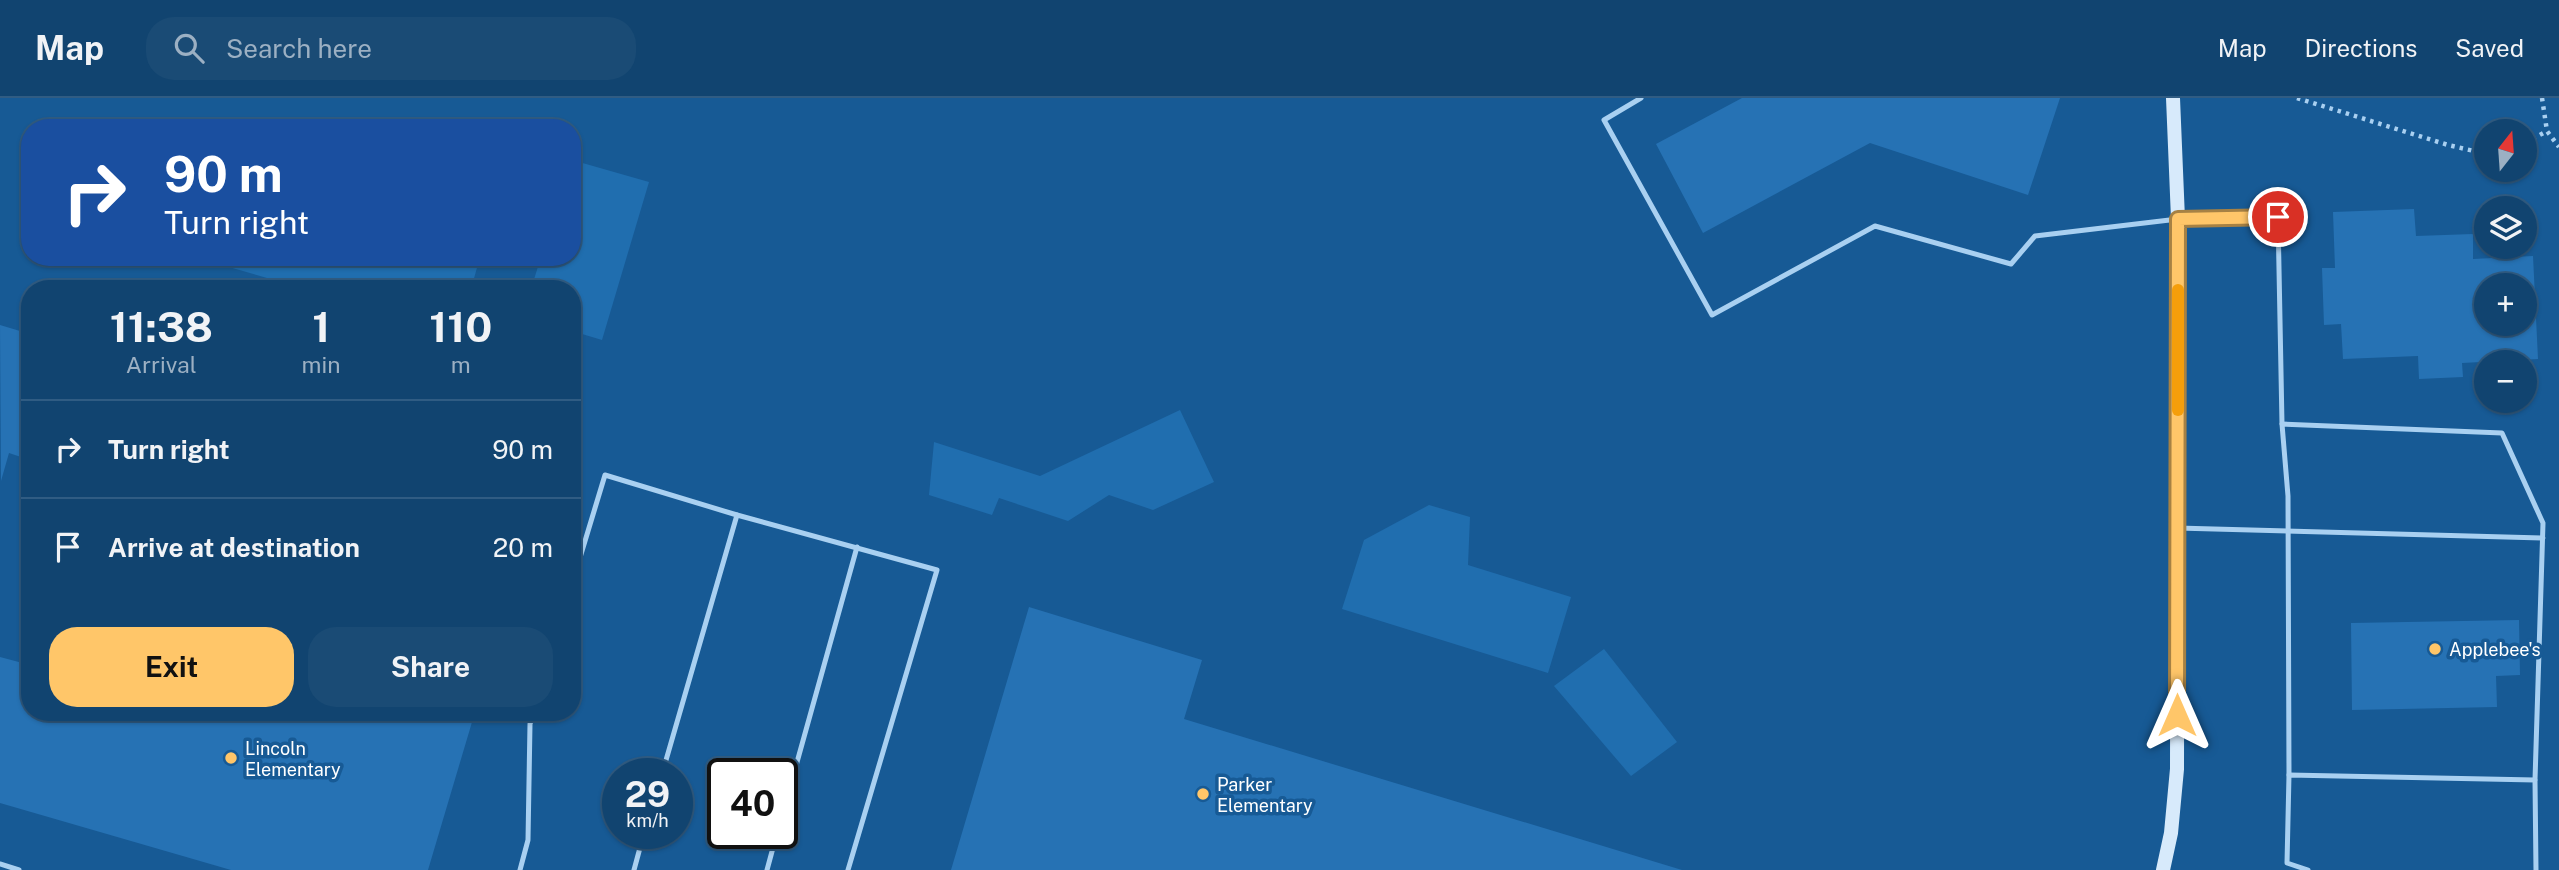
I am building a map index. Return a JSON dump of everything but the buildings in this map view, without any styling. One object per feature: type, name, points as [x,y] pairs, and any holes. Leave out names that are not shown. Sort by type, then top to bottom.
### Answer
[{"type":"street","points":[[2163,870],[2171,833],[2177,769],[2178,219],[2173,98]]},
{"type":"lane","points":[[1642,98],[1604,120],[1712,315],[1874,226],[2011,264],[2035,236],[2178,219],[2278,217],[2288,531],[2290,775],[2287,863],[2308,870]]},
{"type":"lane","points":[[2283,425],[2502,433],[2543,523],[2535,780],[2536,870]]},
{"type":"lane","points":[[581,554],[605,475],[737,515],[937,570],[848,870]]},
{"type":"lane","points":[[667,758],[737,515]]},
{"type":"lane","points":[[2178,528],[2543,538]]},
{"type":"lane","points":[[798,759],[857,547]]},
{"type":"lane","points":[[520,870],[528,840],[531,721]]},
{"type":"lane","points":[[2290,775],[2535,780]]},
{"type":"lane","points":[[634,870],[640,849]]},
{"type":"lane","points":[[767,870],[773,849]]},
{"type":"lane","points":[[0,864],[19,870]]},
{"type":"path","points":[[2297,98],[2448,145],[2474,150]]},
{"type":"path","points":[[2542,98],[2547,131],[2559,147]]},
{"type":"path","points":[[2538,136],[2547,131]]},
{"type":"shaded area","points":[[581,163],[649,182],[602,340],[581,334],[581,280],[534,280],[538,266],[581,266]]},
{"type":"shaded area","points":[[477,266],[474,280],[274,280],[229,267]]},
{"type":"shaded area","points":[[1180,410],[1214,482],[1153,510],[1109,495],[1068,521],[999,498],[992,515],[929,495],[934,442],[1040,476]]},
{"type":"shaded area","points":[[1429,505],[1470,517],[1468,565],[1571,597],[1548,673],[1342,609],[1364,540]]},
{"type":"shaded area","points":[[1604,649],[1677,742],[1631,776],[1554,686]]},
{"type":"slow traffic","points":[[2178,290],[2178,410]]},
{"type":"place","name":"Applebee's","points":[[2435,649]]},
{"type":"place","name":"Lincoln Elementary","points":[[231,758]]},
{"type":"place","name":"Parker Elementary","points":[[1203,794]]},
{"type":"route","points":[[2177,715],[2178,219],[2278,217]]}]
